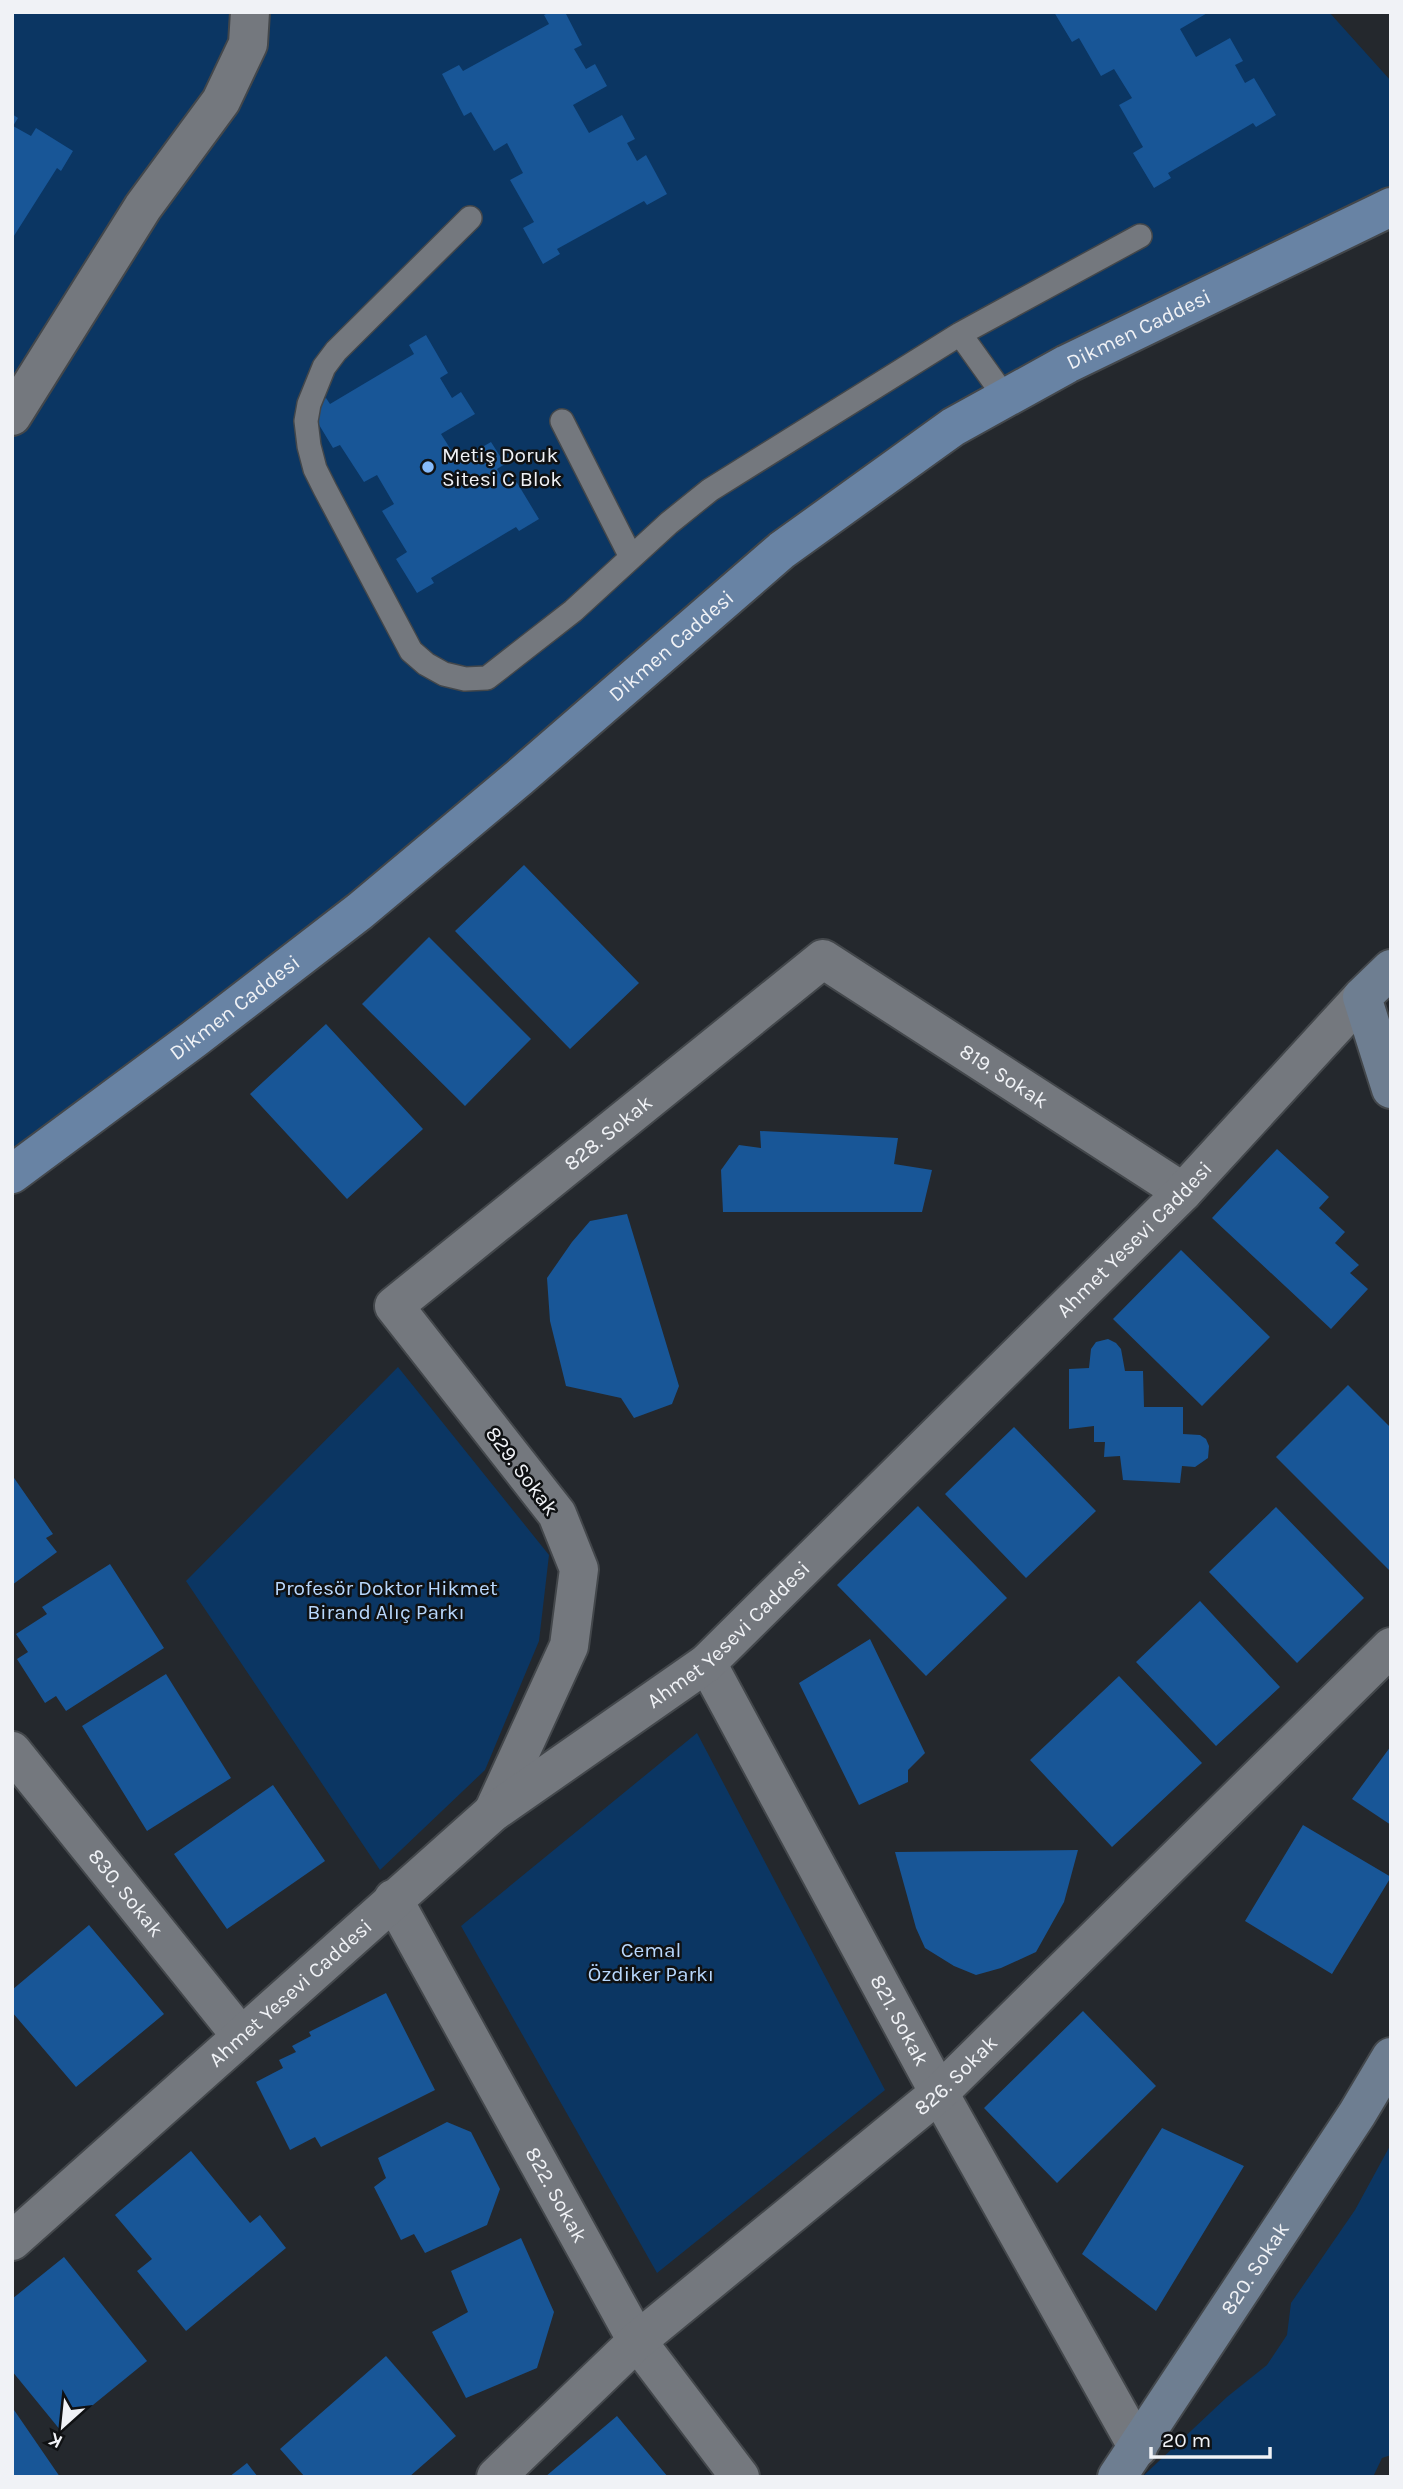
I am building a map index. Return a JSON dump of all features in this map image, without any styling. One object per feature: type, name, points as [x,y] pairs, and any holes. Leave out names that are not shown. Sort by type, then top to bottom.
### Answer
[{"type":"main road","name":"Dikmen Caddesi","points":[[12,1174],[360,911],[520,777],[782,550],[953,427],[1067,364],[1391,207]]},
{"type":"street","points":[[12,416],[143,207],[221,101],[248,44],[250,12]]},
{"type":"street","name":"819. Sokak","points":[[822,959],[1184,1192]]},
{"type":"street","name":"828. Sokak","points":[[394,1306],[822,959]]},
{"type":"street","name":"Ahmet Yesevi Caddesi","points":[[12,2241],[393,1899],[492,1814],[707,1663],[1184,1192],[1391,969]]},
{"type":"street","points":[[1363,997],[1391,1089]]},
{"type":"street","name":"829. Sokak","points":[[394,1306],[557,1514],[579,1569],[569,1646],[492,1814]]},
{"type":"street","name":"826. Sokak","points":[[496,2477],[637,2341],[939,2093],[1391,1647]]},
{"type":"street","name":"821. Sokak","points":[[707,1663],[939,2093],[1127,2462]]},
{"type":"street","name":"830. Sokak","points":[[12,1751],[241,2036]]},
{"type":"street","name":"822. Sokak","points":[[393,1899],[637,2341],[740,2477]]},
{"type":"street","name":"820. Sokak","points":[[1127,2462],[1357,2114],[1391,2057]]},
{"type":"lane","points":[[470,218],[336,351],[315,385],[306,421],[315,469],[411,651],[444,674],[465,679],[487,678],[573,611],[710,490],[960,334],[1140,236]]},
{"type":"lane","points":[[960,334],[1005,397]]},
{"type":"lane","points":[[562,421],[631,557]]},
{"type":"green space","points":[[12,12],[1329,12],[1391,81],[1391,207],[1005,397],[12,1174]]},
{"type":"green space","name":"Profesör Doktor Hikmet Birand Alıç Parkı","points":[[398,1367],[549,1555],[539,1641],[485,1770],[380,1870],[186,1581]]},
{"type":"green space","name":"Cemal Özdiker Parkı","points":[[697,1733],[885,2090],[657,2273],[461,1926]]},
{"type":"green space","points":[[1391,2144],[1391,2455],[1382,2458],[1373,2477],[1142,2477],[1227,2397],[1267,2365],[1287,2335],[1291,2303],[1355,2210]]},
{"type":"building","points":[[550,12],[565,12],[582,45],[574,49],[586,69],[595,64],[607,86],[573,105],[589,133],[622,115],[635,139],[627,143],[637,161],[646,155],[667,194],[647,205],[644,201],[557,249],[560,254],[543,264],[523,228],[534,222],[510,180],[523,173],[507,143],[494,151],[471,112],[464,116],[442,74],[459,65],[463,71],[549,24],[544,15]]},
{"type":"building","points":[[1054,12],[1209,12],[1180,29],[1196,57],[1230,38],[1243,61],[1235,65],[1245,83],[1254,78],[1276,115],[1256,127],[1253,123],[1168,173],[1171,178],[1154,188],[1133,153],[1143,147],[1119,105],[1132,98],[1114,69],[1101,76],[1079,38],[1072,42]]},
{"type":"building","points":[[12,114],[18,118],[13,126],[31,136],[36,128],[73,151],[61,171],[57,168],[12,239]]},
{"type":"building","name":"Metiş Doruk Sitesi C Blok","points":[[426,335],[448,373],[440,378],[452,398],[461,392],[475,414],[441,434],[458,461],[491,442],[505,464],[497,469],[507,486],[516,481],[539,519],[519,531],[516,527],[431,578],[434,583],[417,593],[396,559],[407,552],[382,511],[394,504],[377,475],[364,482],[340,445],[333,448],[309,408],[326,398],[330,404],[414,354],[409,345]]},
{"type":"building","points":[[524,865],[639,983],[570,1049],[455,931]]},
{"type":"building","points":[[429,937],[531,1039],[465,1106],[362,1004]]},
{"type":"building","points":[[326,1024],[423,1129],[347,1199],[250,1094]]},
{"type":"building","points":[[760,1131],[898,1138],[894,1164],[932,1170],[922,1212],[723,1212],[721,1170],[739,1145],[761,1148]]},
{"type":"building","points":[[1277,1149],[1329,1197],[1319,1208],[1345,1232],[1335,1243],[1359,1265],[1350,1273],[1368,1289],[1331,1329],[1212,1218]]},
{"type":"building","points":[[627,1214],[679,1386],[672,1404],[634,1418],[621,1398],[566,1386],[550,1321],[547,1278],[590,1221]]},
{"type":"building","points":[[1181,1250],[1270,1337],[1202,1406],[1113,1319]]},
{"type":"building","points":[[1108,1339],[1121,1349],[1125,1371],[1143,1371],[1144,1407],[1183,1407],[1183,1434],[1200,1435],[1206,1439],[1209,1446],[1208,1458],[1195,1467],[1182,1466],[1180,1483],[1123,1480],[1120,1456],[1104,1457],[1105,1442],[1094,1442],[1094,1426],[1069,1429],[1069,1369],[1089,1368],[1091,1349],[1096,1342]]},
{"type":"building","points":[[1348,1385],[1391,1428],[1391,1572],[1276,1457]]},
{"type":"building","points":[[1014,1427],[1096,1511],[1026,1578],[945,1494]]},
{"type":"building","points":[[12,1475],[53,1534],[46,1538],[57,1552],[12,1585]]},
{"type":"building","points":[[918,1506],[1007,1598],[926,1676],[837,1585]]},
{"type":"building","points":[[1276,1507],[1364,1598],[1297,1663],[1209,1572]]},
{"type":"building","points":[[110,1564],[164,1648],[66,1711],[56,1696],[45,1703],[17,1659],[28,1652],[16,1634],[47,1614],[42,1607]]},
{"type":"building","points":[[1200,1601],[1280,1687],[1216,1746],[1136,1662]]},
{"type":"building","points":[[870,1639],[925,1753],[908,1770],[908,1782],[859,1805],[799,1683]]},
{"type":"building","points":[[166,1674],[231,1778],[147,1831],[82,1726]]},
{"type":"building","points":[[1119,1676],[1202,1763],[1112,1847],[1030,1760]]},
{"type":"building","points":[[1391,1746],[1391,1825],[1352,1799]]},
{"type":"building","points":[[273,1785],[325,1861],[227,1929],[174,1854]]},
{"type":"building","points":[[1303,1825],[1391,1877],[1332,1974],[1245,1921]]},
{"type":"building","points":[[1078,1850],[1064,1902],[1036,1952],[1001,1968],[976,1975],[954,1966],[925,1948],[916,1928],[895,1852]]},
{"type":"building","points":[[89,1925],[164,2014],[76,2087],[12,2012],[12,1990]]},
{"type":"building","points":[[386,1993],[435,2090],[321,2147],[315,2137],[290,2150],[256,2082],[283,2068],[279,2060],[296,2052],[292,2046],[311,2036],[309,2032]]},
{"type":"building","points":[[1083,2011],[1156,2086],[1057,2183],[984,2108]]},
{"type":"building","points":[[447,2122],[471,2132],[500,2189],[487,2225],[425,2253],[414,2234],[401,2240],[374,2187],[386,2178],[378,2158]]},
{"type":"building","points":[[1162,2128],[1244,2166],[1156,2311],[1082,2254]]},
{"type":"building","points":[[191,2151],[250,2223],[260,2215],[286,2248],[186,2331],[137,2271],[152,2259],[115,2215]]},
{"type":"building","points":[[521,2238],[554,2312],[537,2368],[466,2398],[432,2332],[468,2312],[451,2271]]},
{"type":"building","points":[[64,2257],[147,2361],[61,2431],[12,2371],[12,2299]]},
{"type":"building","points":[[386,2356],[456,2436],[409,2477],[305,2477],[280,2449]]},
{"type":"building","points":[[12,2407],[60,2477],[12,2477]]},
{"type":"building","points":[[617,2416],[668,2477],[545,2477]]},
{"type":"building","points":[[247,2463],[258,2477],[229,2477]]},
{"type":"place","name":"Metiş Doruk Sitesi C Blok","points":[[428,467]]}]
